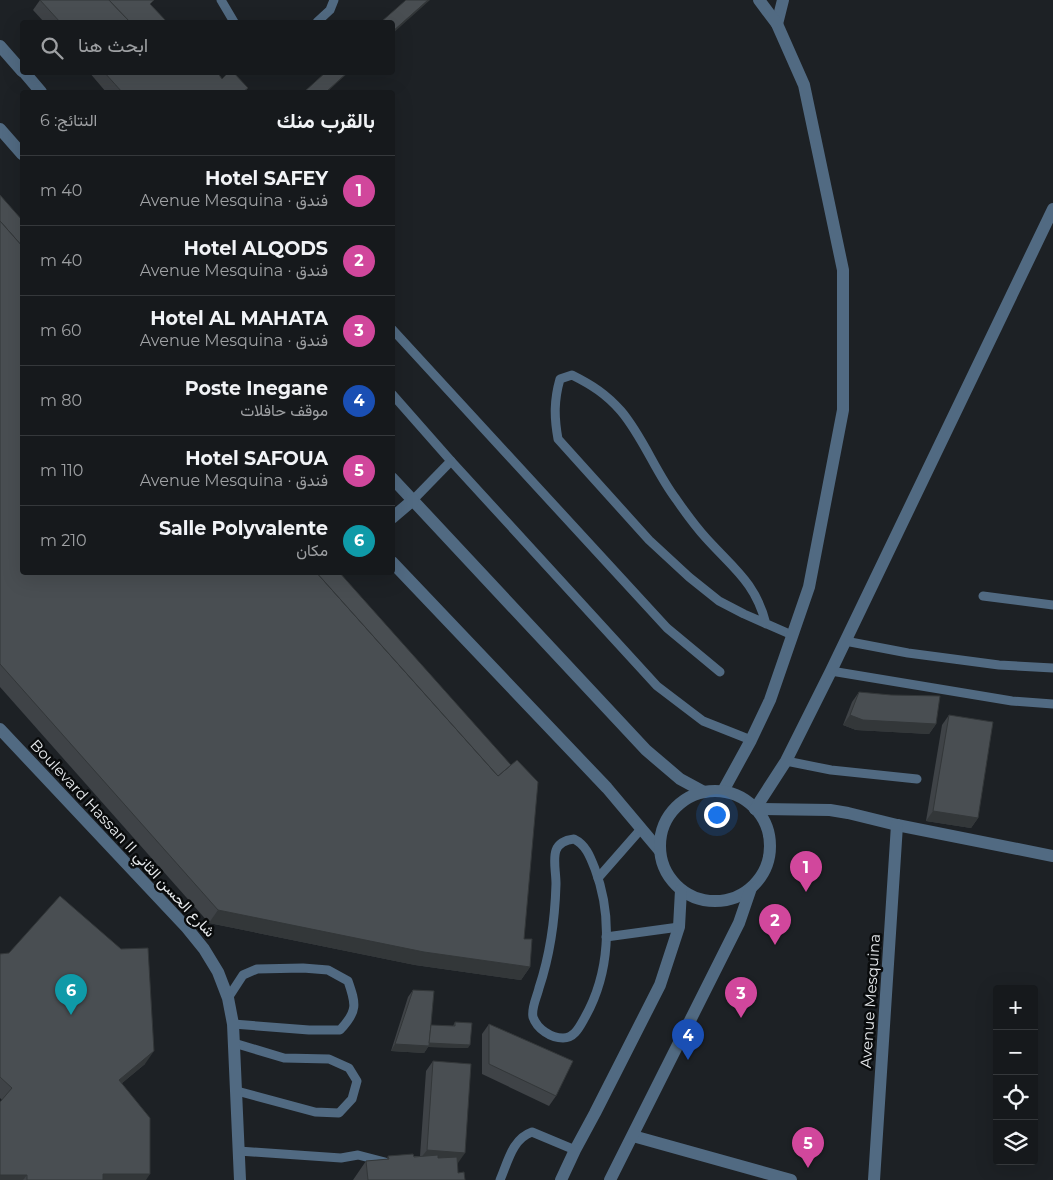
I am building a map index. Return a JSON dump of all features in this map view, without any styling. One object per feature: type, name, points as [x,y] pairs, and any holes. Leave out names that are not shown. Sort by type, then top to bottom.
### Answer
[{"type":"street","points":[[723,791],[770,700],[809,587],[843,410],[843,270],[804,85],[778,24],[759,0]]},
{"type":"street","points":[[778,24],[783,0]]},
{"type":"street","points":[[0,46],[20,69]]},
{"type":"street","points":[[26,75],[40,90]]},
{"type":"street","points":[[0,130],[20,152]]},
{"type":"street","points":[[755,809],[786,761],[1053,209]]},
{"type":"street","points":[[395,481],[646,750],[680,779],[704,792]]},
{"type":"street","points":[[395,515],[413,500]]},
{"type":"street","points":[[395,565],[607,788],[660,851]]},
{"type":"street","name":"Boulevard Hassan II شارع الحسن الثاني","points":[[0,729],[187,928],[204,949],[218,972],[228,998],[233,1024],[240,1180]]},
{"type":"street","points":[[723,791],[740,797],[755,809],[765,823],[769,840],[768,858],[762,875],[751,888],[734,898],[716,902],[698,899],[681,890],[670,879],[663,866],[660,851],[661,835],[666,820],[671,813],[689,797],[704,792],[723,791]]},
{"type":"street","points":[[755,809],[830,810],[1053,856]]},
{"type":"street","name":"Avenue Mesquina","points":[[874,1180],[897,825]]},
{"type":"street","points":[[610,1180],[740,923],[751,888]]},
{"type":"street","points":[[561,1180],[660,985],[679,927],[681,890]]},
{"type":"street","points":[[633,1136],[791,1180]]},
{"type":"lane","points":[[221,0],[233,20]]},
{"type":"lane","points":[[319,20],[330,10],[334,0]]},
{"type":"lane","points":[[395,333],[667,628],[720,672]]},
{"type":"lane","points":[[766,624],[762,607],[748,582],[726,557],[705,538],[674,497],[621,412],[598,388],[572,375],[560,378],[555,396],[554,420],[558,439],[649,540],[689,577],[719,601],[766,624],[792,635]]},
{"type":"lane","points":[[395,397],[657,686],[703,722],[751,740]]},
{"type":"lane","points":[[413,500],[451,461]]},
{"type":"lane","points":[[983,596],[1053,605]]},
{"type":"lane","points":[[845,641],[908,653],[999,664],[1053,668]]},
{"type":"lane","points":[[830,671],[1012,701],[1053,704]]},
{"type":"lane","points":[[786,761],[830,770],[917,779]]},
{"type":"lane","points":[[598,878],[641,829]]},
{"type":"lane","points":[[574,839],[581,842],[586,849],[598,878],[603,897],[606,937],[605,957],[599,983],[587,1014],[577,1031],[572,1035],[561,1038],[541,1030],[533,1016],[533,1009],[552,932],[555,892],[554,852],[558,844],[574,839]]},
{"type":"lane","points":[[606,937],[679,927]]},
{"type":"lane","points":[[228,998],[243,976],[257,969],[303,968],[328,970],[348,981],[355,1002],[349,1020],[340,1030],[309,1030],[233,1024]]},
{"type":"lane","points":[[234,1043],[284,1058],[329,1059],[349,1068],[357,1082],[352,1098],[339,1113],[315,1112],[236,1091]]},
{"type":"lane","points":[[500,1180],[516,1142],[523,1135],[532,1132],[575,1150]]},
{"type":"lane","points":[[239,1151],[341,1158],[358,1156],[381,1162],[395,1163]]},
{"type":"building","points":[[40,0],[109,0],[128,20],[58,20]]},
{"type":"building","points":[[109,0],[154,0],[150,4],[165,20],[128,20]]},
{"type":"building","points":[[406,0],[428,0],[395,29],[395,20],[383,20]]},
{"type":"building","points":[[107,75],[219,75],[222,79],[226,75],[236,75],[248,88],[246,90],[120,90]]},
{"type":"building","points":[[323,75],[345,75],[328,90],[306,90]]},
{"type":"building","points":[[0,195],[20,218],[20,244],[0,221]]},
{"type":"building","points":[[0,221],[20,244],[20,575],[319,575],[498,776],[517,760],[538,782],[524,939],[532,939],[530,967],[424,952],[218,910],[0,664]]},
{"type":"building","points":[[319,575],[342,575],[511,765],[498,776]]},
{"type":"building","points":[[859,692],[940,696],[936,724],[863,720],[850,715]]},
{"type":"building","points":[[949,715],[993,722],[978,818],[933,811]]},
{"type":"building","points":[[60,896],[121,949],[148,948],[154,1051],[119,1080],[150,1118],[150,1174],[103,1174],[103,1180],[27,1180],[27,1175],[0,1175],[0,1102],[12,1088],[0,1077],[0,954],[9,953]]},
{"type":"building","points":[[413,990],[434,991],[429,1046],[395,1044]]},
{"type":"building","points":[[455,1022],[472,1023],[470,1045],[429,1043],[431,1025],[455,1026]]},
{"type":"building","points":[[489,1024],[573,1061],[556,1096],[489,1064]]},
{"type":"building","points":[[433,1061],[471,1064],[465,1153],[427,1150]]},
{"type":"building","points":[[413,1154],[414,1157],[438,1155],[438,1158],[457,1157],[458,1173],[464,1172],[465,1180],[368,1180],[366,1161],[389,1159],[388,1156]]},
{"type":"place","name":"Hotel SAFEY","points":[[806,892]]},
{"type":"place","name":"Hotel ALQODS","points":[[775,945]]},
{"type":"place","name":"Salle Polyvalente","points":[[71,1015]]},
{"type":"place","name":"Hotel AL MAHATA","points":[[741,1018]]},
{"type":"place","name":"Poste Inegane","points":[[688,1060]]},
{"type":"place","name":"Hotel SAFOUA","points":[[808,1168]]}]
